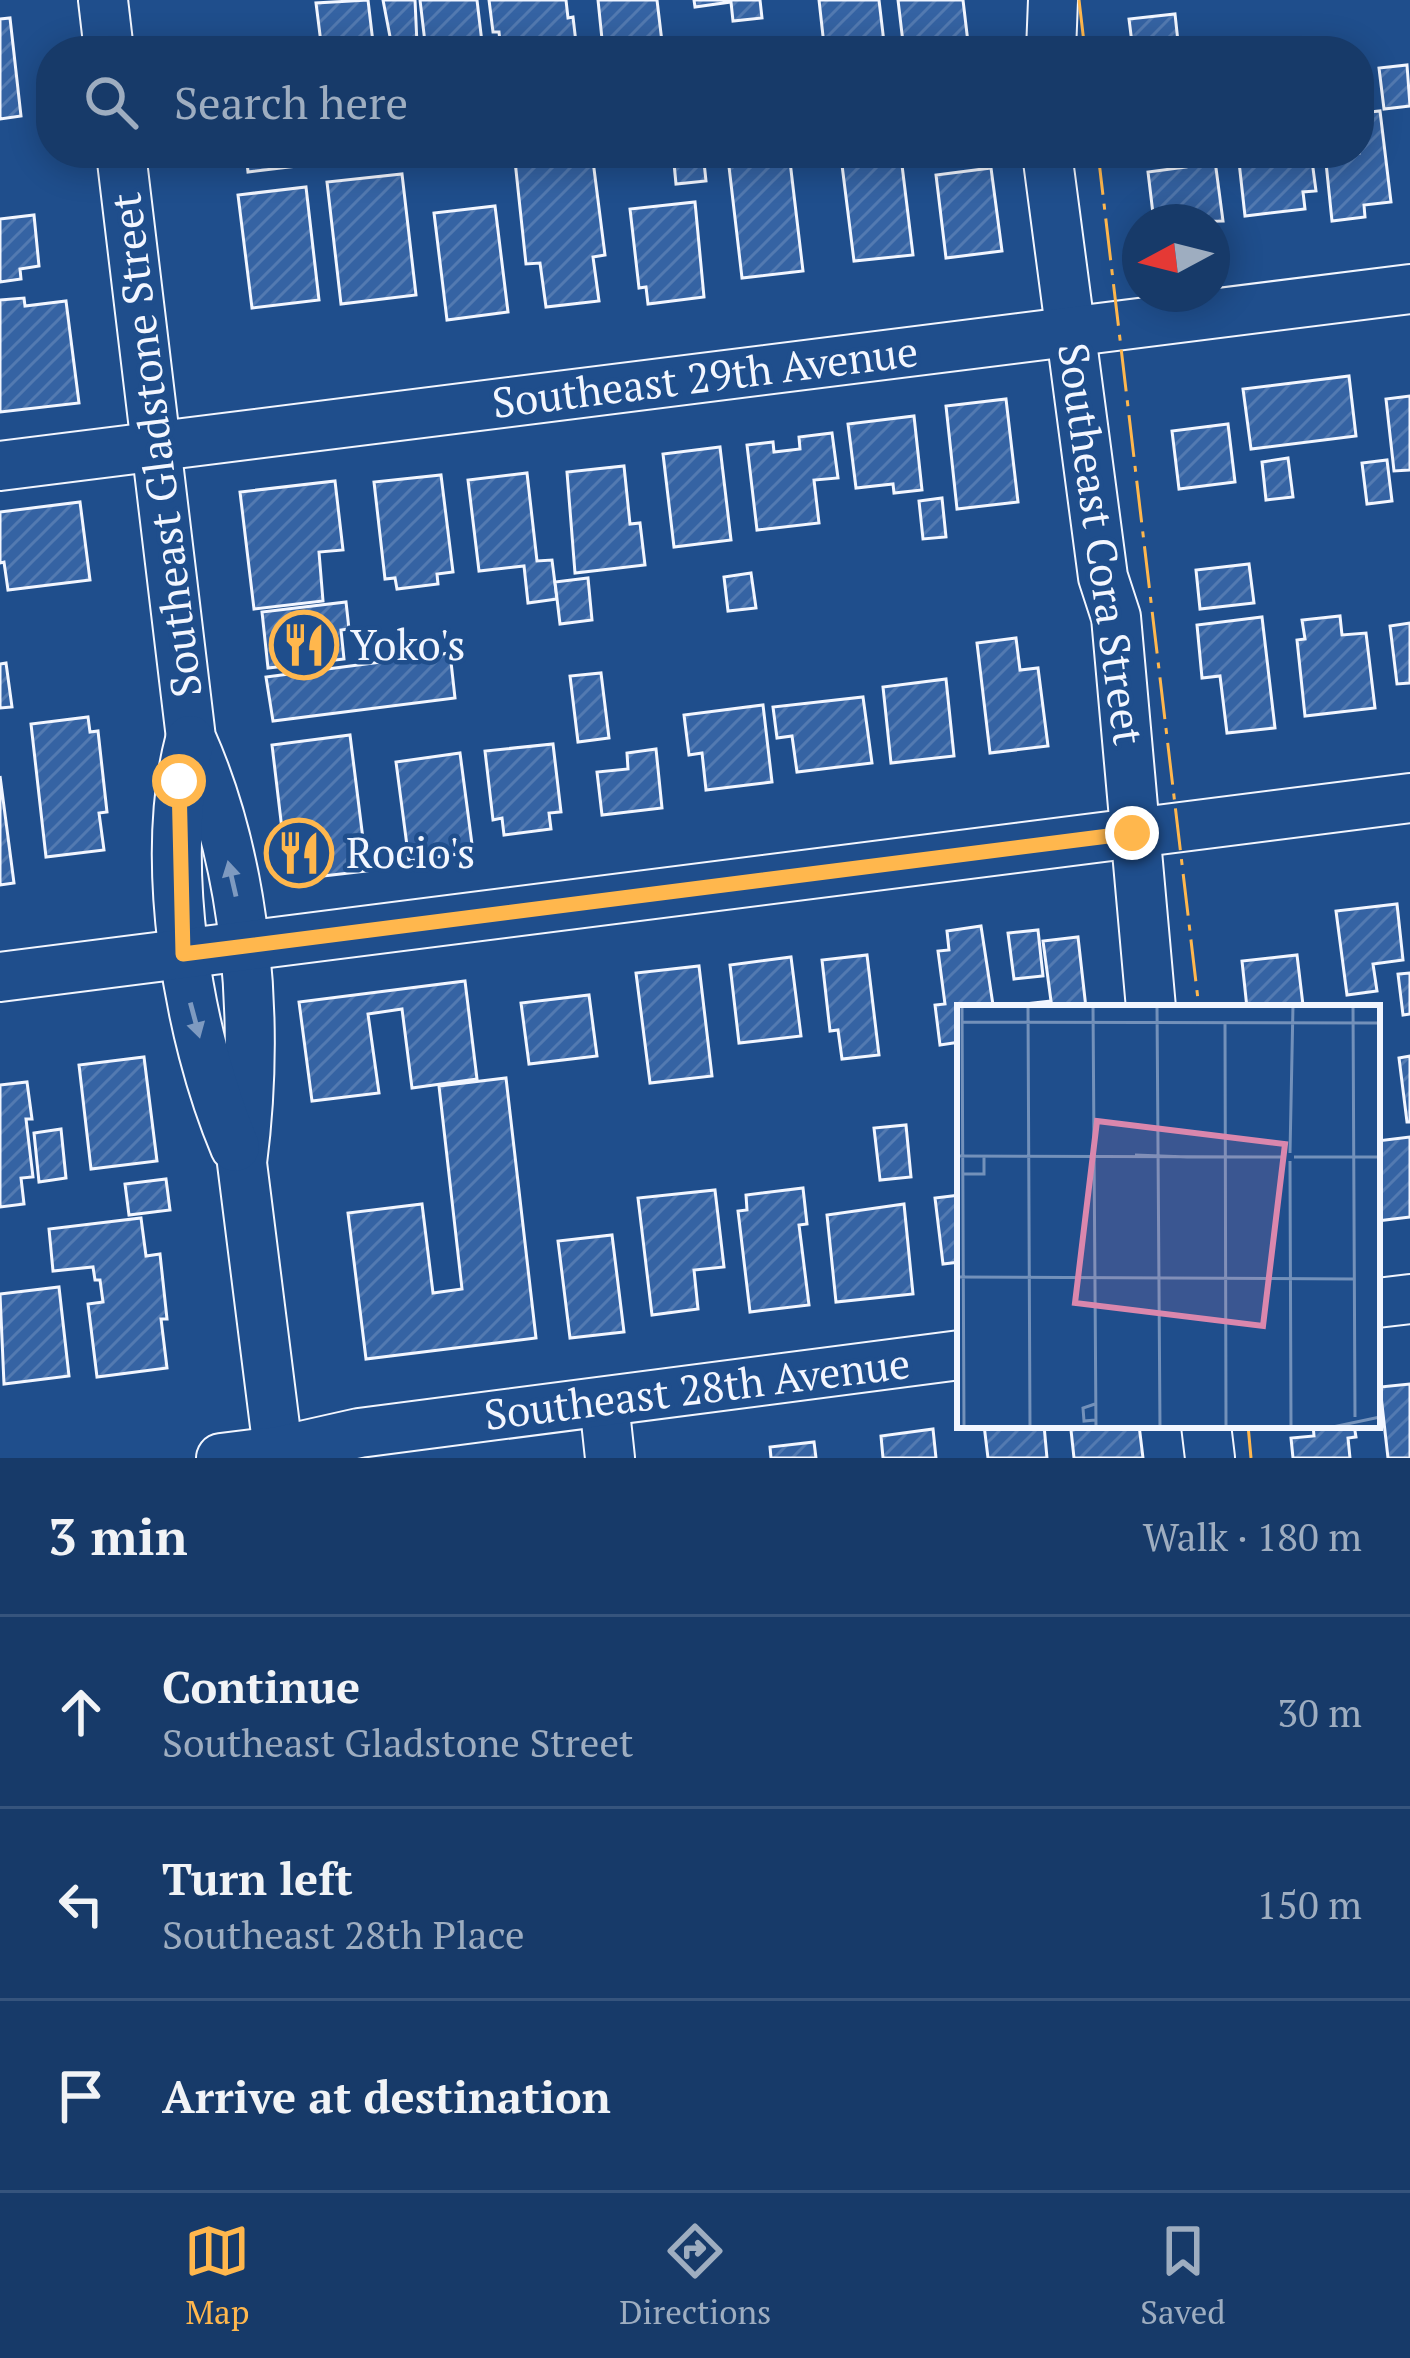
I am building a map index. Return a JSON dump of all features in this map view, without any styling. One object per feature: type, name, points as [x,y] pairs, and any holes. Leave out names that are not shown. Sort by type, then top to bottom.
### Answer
[{"type":"street","points":[[103,0],[107,36]]},
{"type":"street","points":[[1052,36],[1053,0]]},
{"type":"street","name":"Southeast Gladstone Street","points":[[123,168],[191,738],[208,777],[244,946],[248,1120],[242,1162],[279,1454]]},
{"type":"street","name":"Southeast Cora Street","points":[[1049,168],[1103,577],[1115,617],[1150,1005]]},
{"type":"street","name":"Southeast 29th Avenue","points":[[0,466],[1410,289]]},
{"type":"street","name":"Southeast Gladstone Street","points":[[191,738],[179,781],[183,954],[190,1000],[221,1115],[242,1162]]},
{"type":"street","points":[[0,977],[1410,798]]},
{"type":"street","points":[[1380,1303],[1410,1299]]},
{"type":"street","name":"Southeast 28th Avenue","points":[[221,1458],[279,1454],[358,1433],[957,1355]]},
{"type":"street","points":[[604,1402],[610,1458]]},
{"type":"street","points":[[1206,1428],[1210,1458]]},
{"type":"building","points":[[368,0],[372,36],[320,36],[316,3]]},
{"type":"building","points":[[383,0],[415,0],[417,36],[390,36]]},
{"type":"building","points":[[420,0],[477,0],[481,36],[424,36]]},
{"type":"building","points":[[489,0],[566,0],[575,36],[499,36],[493,32]]},
{"type":"building","points":[[598,0],[657,0],[661,36],[602,36]]},
{"type":"building","points":[[694,0],[760,0],[762,18],[733,21],[731,2],[695,7]]},
{"type":"building","points":[[819,0],[879,0],[883,36],[823,36]]},
{"type":"building","points":[[898,0],[963,0],[967,36],[902,36]]},
{"type":"building","points":[[1175,14],[1177,36],[1131,36],[1129,19]]},
{"type":"building","points":[[10,18],[21,116],[0,119],[0,19]]},
{"type":"building","points":[[1407,65],[1410,106],[1384,109],[1379,68]]},
{"type":"building","points":[[1380,111],[1391,202],[1364,205],[1365,217],[1332,221],[1327,168],[1374,168],[1374,112]]},
{"type":"building","points":[[516,168],[594,168],[605,255],[593,257],[599,301],[546,307],[540,263],[526,264]]},
{"type":"building","points":[[674,168],[705,168],[706,181],[676,184]]},
{"type":"building","points":[[729,168],[791,168],[803,271],[742,278]]},
{"type":"building","points":[[842,168],[902,168],[913,255],[854,261]]},
{"type":"building","points":[[991,168],[1002,251],[946,258],[936,175]]},
{"type":"building","points":[[1216,168],[1221,204],[1152,204],[1148,172]]},
{"type":"building","points":[[1240,168],[1313,168],[1316,191],[1303,192],[1305,209],[1245,216]]},
{"type":"building","points":[[402,174],[416,295],[341,304],[327,182]]},
{"type":"building","points":[[306,187],[319,300],[252,308],[238,195]]},
{"type":"building","points":[[695,202],[704,297],[648,304],[646,287],[639,288],[630,209]]},
{"type":"building","points":[[495,206],[508,312],[447,320],[434,213]]},
{"type":"building","points":[[34,215],[39,266],[20,269],[21,279],[0,282],[0,219]]},
{"type":"building","points":[[24,298],[25,306],[66,301],[79,403],[0,412],[0,300]]},
{"type":"building","points":[[1349,376],[1356,436],[1251,449],[1243,389]]},
{"type":"building","points":[[1410,396],[1410,470],[1394,471],[1386,399]]},
{"type":"building","points":[[1006,399],[1018,502],[957,509],[946,406]]},
{"type":"building","points":[[914,416],[922,490],[894,493],[893,484],[856,488],[848,424]]},
{"type":"building","points":[[1228,424],[1235,482],[1179,489],[1172,431]]},
{"type":"building","points":[[832,433],[838,478],[814,480],[819,523],[757,530],[747,445],[773,442],[774,452],[800,449],[799,437]]},
{"type":"building","points":[[720,447],[731,540],[674,547],[663,454]]},
{"type":"building","points":[[1288,458],[1293,497],[1266,500],[1262,462]]},
{"type":"building","points":[[1387,460],[1392,501],[1367,504],[1362,463]]},
{"type":"building","points":[[624,466],[630,524],[640,523],[645,565],[575,573],[567,472]]},
{"type":"building","points":[[527,473],[537,561],[552,560],[557,599],[528,603],[524,566],[479,571],[468,480]]},
{"type":"building","points":[[441,475],[453,572],[437,574],[438,584],[397,589],[395,578],[385,579],[374,482]]},
{"type":"building","points":[[335,481],[343,550],[319,552],[323,601],[254,609],[240,492]]},
{"type":"building","points":[[942,498],[946,537],[923,539],[919,501]]},
{"type":"building","points":[[80,502],[90,580],[8,590],[4,562],[0,563],[0,512]]},
{"type":"building","points":[[1249,564],[1254,603],[1200,609],[1196,570]]},
{"type":"building","points":[[751,573],[756,608],[728,611],[724,577]]},
{"type":"building","points":[[588,578],[592,620],[560,624],[555,582]]},
{"type":"building","name":"Yoko's","points":[[346,602],[349,629],[341,630],[344,659],[268,668],[262,612]]},
{"type":"building","points":[[1340,616],[1342,635],[1366,633],[1375,708],[1305,716],[1297,640],[1305,639],[1302,620]]},
{"type":"building","points":[[1262,617],[1275,728],[1227,733],[1220,676],[1202,678],[1197,625]]},
{"type":"building","points":[[1410,623],[1410,683],[1397,684],[1390,626]]},
{"type":"building","points":[[1016,638],[1020,670],[1038,668],[1048,746],[990,753],[977,643]]},
{"type":"building","points":[[450,653],[455,698],[273,721],[266,677]]},
{"type":"building","points":[[6,663],[12,707],[0,708],[0,664]]},
{"type":"building","points":[[601,673],[609,738],[578,742],[570,676]]},
{"type":"building","points":[[946,679],[954,756],[891,763],[883,687]]},
{"type":"building","points":[[863,697],[872,763],[797,772],[792,736],[777,738],[773,707]]},
{"type":"building","points":[[763,705],[772,782],[706,790],[702,753],[689,755],[684,715]]},
{"type":"building","points":[[88,717],[90,732],[98,731],[107,812],[99,813],[104,850],[46,857],[31,724]]},
{"type":"building","points":[[350,735],[367,871],[288,880],[272,745]]},
{"type":"building","points":[[553,744],[561,812],[549,813],[551,829],[504,835],[502,818],[493,820],[485,751]]},
{"type":"building","points":[[656,749],[662,808],[602,815],[597,772],[628,769],[627,753]]},
{"type":"building","points":[[460,753],[473,852],[409,861],[396,762]]},
{"type":"building","points":[[0,776],[14,883],[0,885]]},
{"type":"building","points":[[1397,904],[1403,960],[1373,964],[1377,991],[1347,995],[1336,911]]},
{"type":"building","points":[[981,926],[993,1005],[957,1005],[957,1042],[940,1045],[935,1005],[945,1004],[938,951],[949,950],[947,931]]},
{"type":"building","points":[[1038,930],[1043,976],[1014,979],[1008,933]]},
{"type":"building","points":[[1078,937],[1086,1005],[1016,1005],[1051,1001],[1043,941]]},
{"type":"building","points":[[867,955],[879,1055],[842,1059],[838,1030],[830,1031],[822,960]]},
{"type":"building","points":[[1297,955],[1303,1005],[1247,1005],[1242,961]]},
{"type":"building","points":[[791,957],[801,1036],[739,1043],[730,965]]},
{"type":"building","points":[[699,966],[712,1076],[650,1083],[636,973]]},
{"type":"building","points":[[1410,973],[1410,1014],[1403,1015],[1398,974]]},
{"type":"building","points":[[465,981],[477,1079],[412,1088],[402,1009],[368,1014],[379,1093],[312,1101],[299,1002]]},
{"type":"building","points":[[589,995],[597,1056],[529,1064],[521,1003]]},
{"type":"building","points":[[1410,1056],[1410,1122],[1407,1122],[1399,1058]]},
{"type":"building","points":[[144,1057],[157,1161],[91,1169],[79,1065]]},
{"type":"building","points":[[506,1078],[536,1338],[366,1359],[348,1213],[422,1204],[433,1293],[462,1289],[439,1086]]},
{"type":"building","points":[[27,1082],[33,1177],[21,1178],[24,1204],[0,1207],[0,1085]]},
{"type":"building","points":[[906,1125],[911,1177],[880,1180],[874,1128]]},
{"type":"building","points":[[61,1129],[66,1178],[39,1182],[34,1133]]},
{"type":"building","points":[[1410,1137],[1410,1217],[1380,1221],[1380,1141]]},
{"type":"building","points":[[166,1179],[170,1210],[129,1215],[125,1184]]},
{"type":"building","points":[[803,1188],[807,1224],[799,1225],[809,1305],[750,1312],[738,1211],[747,1210],[746,1195]]},
{"type":"building","points":[[715,1190],[724,1267],[694,1270],[698,1309],[652,1315],[638,1198]]},
{"type":"building","points":[[957,1195],[957,1262],[943,1264],[935,1198]]},
{"type":"building","points":[[904,1204],[913,1294],[836,1302],[827,1215]]},
{"type":"building","points":[[141,1218],[146,1256],[160,1254],[167,1368],[97,1377],[88,1304],[103,1302],[100,1280],[95,1280],[93,1267],[53,1271],[49,1229]]},
{"type":"building","points":[[612,1235],[624,1332],[570,1338],[558,1241]]},
{"type":"building","points":[[59,1287],[69,1376],[4,1384],[0,1294]]},
{"type":"building","points":[[1410,1384],[1410,1458],[1388,1458],[1380,1387]]},
{"type":"building","points":[[984,1428],[1044,1428],[1047,1458],[988,1458]]},
{"type":"building","points":[[1139,1428],[1143,1458],[1074,1458],[1071,1430]]},
{"type":"building","points":[[1313,1428],[1354,1428],[1356,1437],[1348,1438],[1350,1458],[1293,1458],[1291,1438],[1314,1436]]},
{"type":"building","points":[[933,1429],[936,1458],[883,1458],[881,1436]]},
{"type":"building","points":[[814,1442],[816,1458],[771,1458],[770,1447]]},
{"type":"power","points":[[1079,0],[1083,36]]},
{"type":"power","points":[[1100,168],[1199,1005]]},
{"type":"power","points":[[1248,1428],[1251,1458]]},
{"type":"place","name":"Yoko's","points":[[304,645]]},
{"type":"place","name":"Rocio's","points":[[299,853]]},
{"type":"route","points":[[179,781],[183,954],[1132,833]]}]
